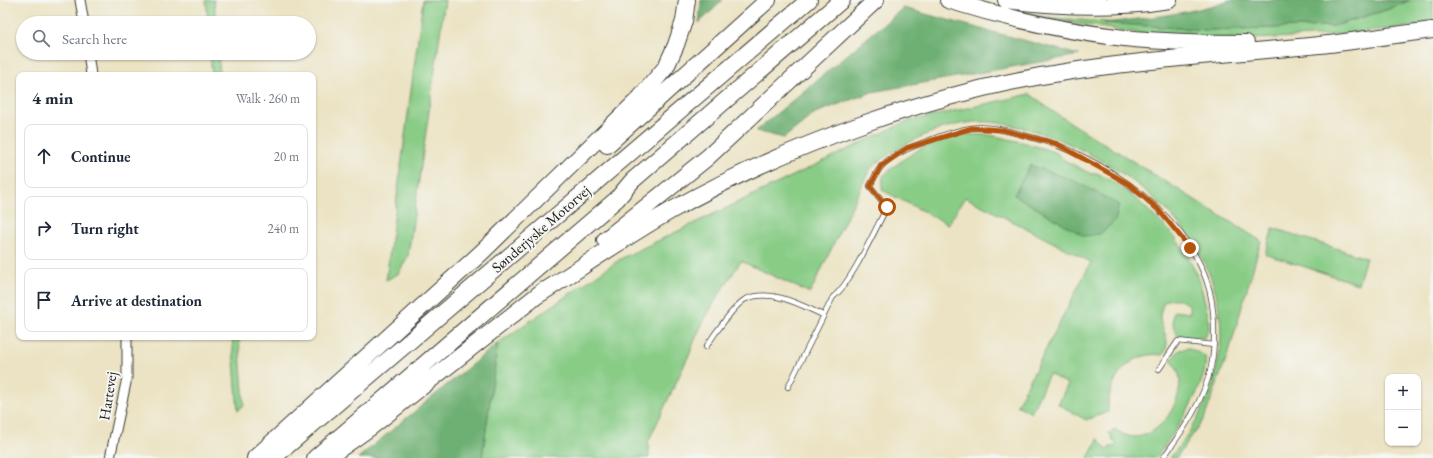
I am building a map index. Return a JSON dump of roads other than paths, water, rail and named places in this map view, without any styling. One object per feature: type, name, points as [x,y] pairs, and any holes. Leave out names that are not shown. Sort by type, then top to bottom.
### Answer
[{"type":"highway","points":[[255,458],[482,252],[640,98],[666,67],[676,45],[684,21],[686,0]]},
{"type":"highway","points":[[482,252],[560,187],[768,0]]},
{"type":"highway","name":"Sønderjyske Motorvej","points":[[274,458],[809,0]]},
{"type":"highway","name":"Sønderjyske Motorvej","points":[[315,458],[596,218],[617,199],[632,181],[842,0]]},
{"type":"highway","points":[[327,458],[371,427],[708,157],[876,0]]},
{"type":"highway","points":[[948,0],[994,15],[1062,29],[1125,38],[1222,43],[1330,44]]},
{"type":"highway","points":[[1006,0],[1041,5],[1088,7],[1142,4],[1169,0]]},
{"type":"highway","points":[[535,297],[625,238],[722,184],[831,136],[967,92],[1072,71],[1230,53],[1330,44],[1433,30]]},
{"type":"highway","points":[[1230,53],[1299,53],[1433,39]]},
{"type":"street","points":[[80,0],[83,16]]},
{"type":"street","points":[[89,60],[91,72]]},
{"type":"street","name":"Hartevej","points":[[110,458],[127,378],[127,340]]},
{"type":"lane","points":[[788,387],[833,297],[839,292],[848,278],[887,207],[870,186],[881,166],[907,148],[942,136],[972,128],[1003,130],[1057,144],[1129,184],[1158,209],[1190,248],[1207,282],[1214,344],[1211,368],[1202,395],[1186,426],[1163,458]]},
{"type":"lane","points":[[706,346],[719,328],[745,299],[768,295],[790,301],[824,315]]},
{"type":"lane","points":[[1159,369],[1178,341],[1214,344]]}]
